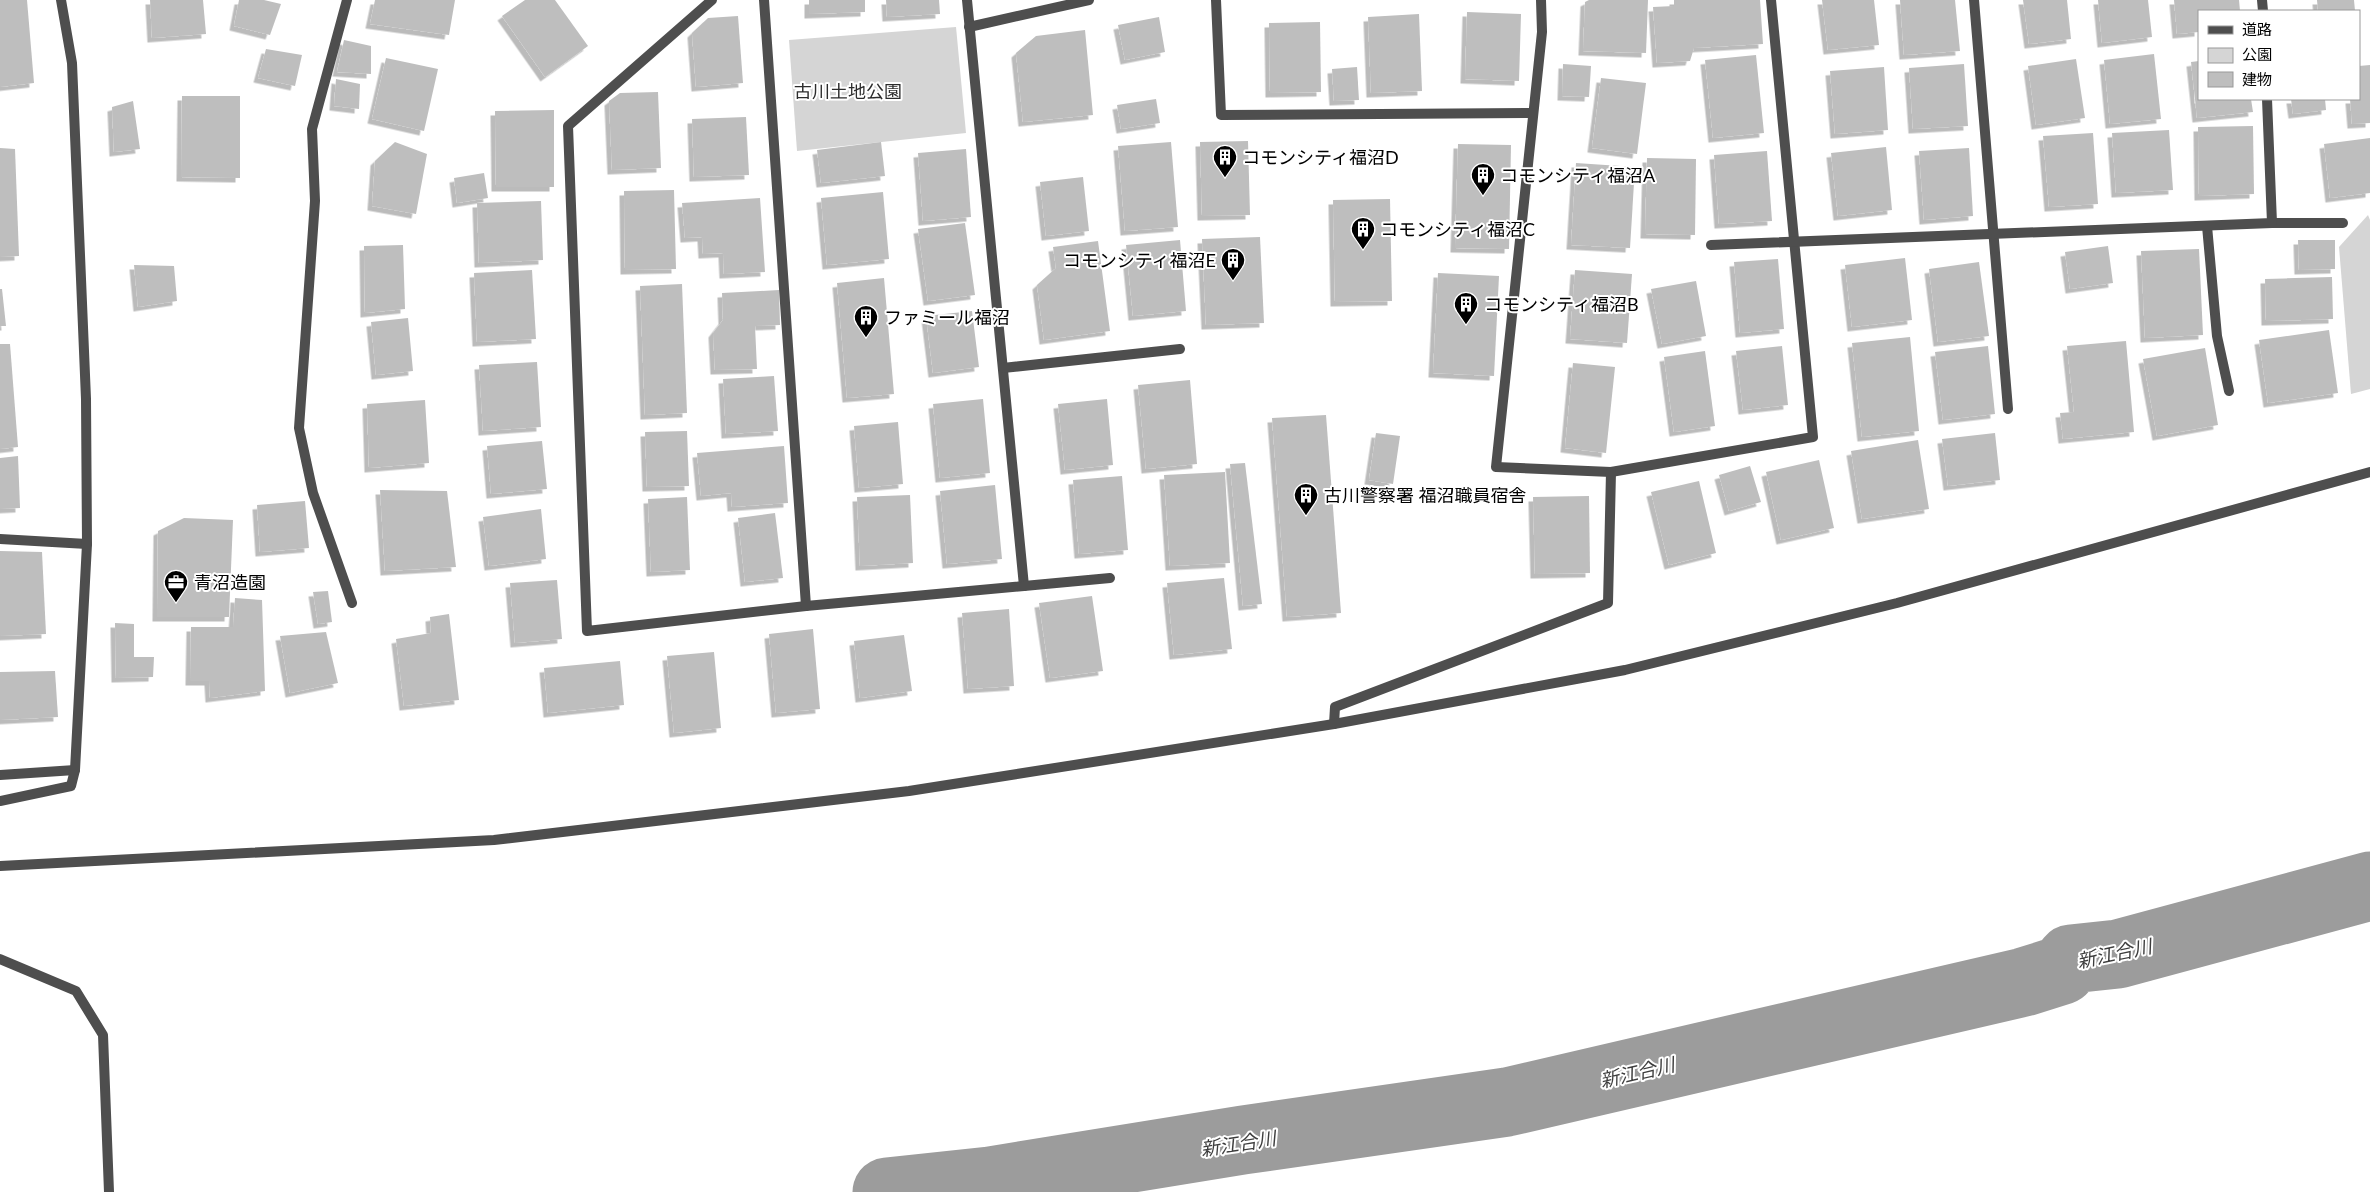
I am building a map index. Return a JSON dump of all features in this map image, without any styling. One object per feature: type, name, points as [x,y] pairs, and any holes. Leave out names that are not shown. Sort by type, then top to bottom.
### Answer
[{"type":"street","points":[[0,801],[71,786],[75,770],[87,544],[86,399],[72,63],[61,0]]},
{"type":"street","points":[[347,0],[312,129],[315,201],[299,428],[313,494],[352,602]]},
{"type":"street","points":[[712,0],[568,126],[587,631],[806,606],[1110,578]]},
{"type":"street","points":[[764,0],[806,606]]},
{"type":"street","points":[[967,0],[1024,586]]},
{"type":"street","points":[[969,27],[1090,0]]},
{"type":"street","points":[[1216,0],[1221,115],[1533,113]]},
{"type":"street","points":[[1541,0],[1542,32],[1496,467],[1611,472],[1813,437],[1770,0]]},
{"type":"street","points":[[1974,0],[2008,409]]},
{"type":"street","points":[[2266,100],[2272,223]]},
{"type":"street","points":[[1711,245],[2272,223],[2343,223]]},
{"type":"street","points":[[2207,226],[2217,336],[2229,391]]},
{"type":"street","points":[[1003,368],[1180,349]]},
{"type":"street","points":[[1334,724],[1335,707],[1608,603],[1611,472]]},
{"type":"street","points":[[0,866],[494,840],[909,791],[1334,724],[1625,670],[1897,603],[2370,472]]},
{"type":"street","points":[[0,539],[87,544]]},
{"type":"street","points":[[0,775],[75,770]]},
{"type":"street","points":[[0,959],[76,991],[104,1035],[109,1190]]},
{"type":"green space","name":"古川土地公園","points":[[956,27],[966,133],[797,151],[789,40]]},
{"type":"green space","points":[[2368,215],[2370,220],[2370,389],[2351,394],[2339,247]]},
{"type":"building","points":[[0,0],[27,0],[34,83],[0,87]]},
{"type":"building","points":[[150,0],[203,0],[206,34],[152,38]]},
{"type":"building","points":[[239,0],[264,0],[281,4],[270,35],[234,26]]},
{"type":"building","points":[[375,0],[455,0],[449,35],[370,24]]},
{"type":"building","points":[[525,0],[555,0],[588,46],[545,77],[502,16]]},
{"type":"building","points":[[809,0],[865,0],[865,12],[809,14]]},
{"type":"building","points":[[886,0],[939,0],[940,14],[887,17]]},
{"type":"building","points":[[1589,0],[1648,0],[1646,53],[1583,51],[1585,2]]},
{"type":"building","points":[[1674,0],[1760,0],[1763,44],[1694,48],[1690,61],[1657,63],[1653,7],[1674,6]]},
{"type":"building","points":[[1822,0],[1874,0],[1879,45],[1828,50]]},
{"type":"building","points":[[1900,0],[1955,0],[1960,51],[1904,55]]},
{"type":"building","points":[[2023,0],[2067,0],[2071,39],[2029,44]]},
{"type":"building","points":[[2098,0],[2148,0],[2152,37],[2102,43]]},
{"type":"building","points":[[2174,0],[2239,0],[2240,10],[2198,10],[2198,32],[2177,34]]},
{"type":"building","points":[[2317,0],[2354,0],[2355,10],[2318,10]]},
{"type":"building","points":[[1467,12],[1521,14],[1519,81],[1465,79]]},
{"type":"building","points":[[1419,14],[1422,91],[1371,93],[1368,17]]},
{"type":"building","points":[[738,16],[743,83],[696,87],[692,33],[708,18]]},
{"type":"building","points":[[1159,17],[1165,52],[1125,60],[1118,25]]},
{"type":"building","points":[[1320,22],[1321,92],[1270,93],[1269,23]]},
{"type":"building","points":[[1085,30],[1093,115],[1023,122],[1016,53],[1036,36]]},
{"type":"building","points":[[344,40],[371,46],[371,74],[337,72]]},
{"type":"building","points":[[266,49],[302,55],[295,86],[258,78]]},
{"type":"building","points":[[2154,54],[2161,119],[2110,124],[2104,60]]},
{"type":"building","points":[[1756,55],[1764,133],[1713,138],[1705,60]]},
{"type":"building","points":[[386,58],[438,69],[424,131],[372,119]]},
{"type":"building","points":[[2076,59],[2085,118],[2036,125],[2028,66]]},
{"type":"building","points":[[2198,61],[2198,100],[2251,100],[2253,112],[2197,118],[2191,62]]},
{"type":"building","points":[[1563,64],[1591,66],[1589,97],[1562,96]]},
{"type":"building","points":[[1964,64],[1968,126],[1913,129],[1909,68]]},
{"type":"building","points":[[2370,65],[2370,123],[2352,124],[2350,100],[2360,100],[2360,66]]},
{"type":"building","points":[[1357,67],[1359,100],[1334,101],[1332,69]]},
{"type":"building","points":[[1884,67],[1888,130],[1835,134],[1830,71]]},
{"type":"building","points":[[1601,78],[1646,83],[1637,154],[1592,148]]},
{"type":"building","points":[[336,79],[360,84],[359,109],[334,106]]},
{"type":"building","points":[[658,92],[661,168],[612,170],[609,101],[620,93]]},
{"type":"building","points":[[182,96],[240,96],[240,178],[181,177]]},
{"type":"building","points":[[1156,99],[1160,123],[1121,129],[1117,105]]},
{"type":"building","points":[[2291,100],[2325,100],[2326,110],[2293,114]]},
{"type":"building","points":[[133,101],[140,149],[114,152],[112,107]]},
{"type":"building","points":[[554,110],[554,187],[496,187],[495,111]]},
{"type":"building","points":[[746,117],[749,175],[694,177],[692,119]]},
{"type":"building","points":[[2253,126],[2254,194],[2199,196],[2198,127]]},
{"type":"building","points":[[2169,130],[2173,190],[2116,193],[2112,133]]},
{"type":"building","points":[[2093,133],[2098,204],[2049,207],[2043,136]]},
{"type":"building","points":[[2370,138],[2370,193],[2330,198],[2324,144]]},
{"type":"building","name":"コモンシティ福沼D","points":[[1248,141],[1250,215],[1202,216],[1200,142]]},
{"type":"building","points":[[395,142],[427,154],[416,214],[372,206],[375,161]]},
{"type":"building","points":[[881,142],[885,176],[821,183],[817,150]]},
{"type":"building","points":[[1171,142],[1178,227],[1125,231],[1118,146]]},
{"type":"building","name":"コモンシティ福沼A","points":[[1458,144],[1511,145],[1509,249],[1455,248]]},
{"type":"building","points":[[1886,147],[1892,210],[1838,216],[1831,153]]},
{"type":"building","points":[[0,148],[15,149],[19,256],[0,257]]},
{"type":"building","points":[[1969,148],[1973,216],[1924,220],[1919,151]]},
{"type":"building","points":[[966,149],[971,217],[923,221],[918,153]]},
{"type":"building","points":[[1767,151],[1772,221],[1719,224],[1714,155]]},
{"type":"building","points":[[1647,158],[1696,159],[1695,235],[1645,234]]},
{"type":"building","points":[[1576,163],[1635,167],[1630,248],[1571,245]]},
{"type":"building","points":[[484,173],[488,198],[457,203],[454,178]]},
{"type":"building","points":[[1083,177],[1089,231],[1046,236],[1040,182]]},
{"type":"building","points":[[674,190],[676,269],[625,270],[624,191]]},
{"type":"building","points":[[883,192],[889,259],[827,265],[821,198]]},
{"type":"building","points":[[760,198],[765,272],[724,274],[723,253],[703,254],[702,237],[685,238],[682,203]]},
{"type":"building","name":"コモンシティ福沼C","points":[[1390,199],[1392,301],[1335,302],[1333,200]]},
{"type":"building","points":[[541,201],[543,260],[479,263],[477,203]]},
{"type":"building","points":[[965,223],[975,295],[928,301],[918,229]]},
{"type":"building","name":"コモンシティ福沼E","points":[[1260,237],[1264,323],[1206,325],[1202,239]]},
{"type":"building","points":[[1180,240],[1186,311],[1133,316],[1126,245]]},
{"type":"building","points":[[2298,240],[2335,240],[2335,269],[2299,270]]},
{"type":"building","points":[[1098,241],[1110,331],[1044,340],[1037,285],[1056,268],[1053,247]]},
{"type":"building","points":[[403,245],[405,309],[365,313],[364,246]]},
{"type":"building","points":[[2108,246],[2113,283],[2070,289],[2065,252]]},
{"type":"building","points":[[2199,249],[2203,335],[2145,338],[2141,251]]},
{"type":"building","points":[[1905,258],[1912,320],[1852,327],[1845,265]]},
{"type":"building","points":[[1778,259],[1784,329],[1740,333],[1734,262]]},
{"type":"building","points":[[1979,262],[1989,336],[1938,342],[1929,269]]},
{"type":"building","points":[[134,265],[174,266],[177,301],[138,307]]},
{"type":"building","points":[[532,270],[536,339],[477,342],[474,273]]},
{"type":"building","points":[[1575,270],[1632,274],[1627,343],[1570,339]]},
{"type":"building","name":"コモンシティ福沼B","points":[[1438,273],[1499,276],[1494,376],[1433,373]]},
{"type":"building","points":[[2332,277],[2333,319],[2266,321],[2265,279]]},
{"type":"building","name":"ファミール福沼","points":[[884,278],[894,394],[847,398],[837,283]]},
{"type":"building","points":[[1696,281],[1706,336],[1662,344],[1651,289]]},
{"type":"building","points":[[682,284],[687,413],[645,415],[640,286]]},
{"type":"building","points":[[0,289],[2,289],[6,326],[0,326]]},
{"type":"building","points":[[779,290],[780,325],[755,326],[757,369],[715,370],[713,333],[723,320],[722,293]]},
{"type":"building","points":[[972,311],[979,367],[933,373],[926,316]]},
{"type":"building","points":[[408,318],[413,371],[376,375],[371,322]]},
{"type":"building","points":[[2329,330],[2338,393],[2268,403],[2259,340]]},
{"type":"building","points":[[1910,337],[1919,431],[1862,437],[1852,343]]},
{"type":"building","points":[[2126,341],[2134,432],[2063,439],[2060,413],[2074,412],[2067,346]]},
{"type":"building","points":[[0,344],[10,344],[18,447],[0,449]]},
{"type":"building","points":[[1782,346],[1788,405],[1743,410],[1736,351]]},
{"type":"building","points":[[1988,346],[1995,414],[1943,420],[1935,352]]},
{"type":"building","points":[[2205,348],[2218,425],[2157,436],[2143,359]]},
{"type":"building","points":[[1705,351],[1715,426],[1674,432],[1664,357]]},
{"type":"building","points":[[537,362],[541,427],[483,431],[479,365]]},
{"type":"building","points":[[1573,363],[1615,367],[1606,453],[1565,448]]},
{"type":"building","points":[[774,376],[778,431],[726,434],[723,379]]},
{"type":"building","points":[[1190,380],[1197,464],[1146,469],[1138,385]]},
{"type":"building","points":[[983,399],[990,473],[940,478],[933,404]]},
{"type":"building","points":[[1107,399],[1113,465],[1065,470],[1058,404]]},
{"type":"building","points":[[425,400],[429,463],[369,468],[367,404]]},
{"type":"building","name":"古川警察署 福沼職員宿舎","points":[[1326,415],[1341,613],[1287,617],[1272,418]]},
{"type":"building","points":[[898,422],[903,484],[859,488],[854,426]]},
{"type":"building","points":[[687,431],[689,486],[647,487],[645,432]]},
{"type":"building","points":[[1376,433],[1400,436],[1393,484],[1369,480]]},
{"type":"building","points":[[1995,433],[2000,480],[1948,486],[1942,439]]},
{"type":"building","points":[[1918,440],[1929,509],[1862,519],[1851,451]]},
{"type":"building","points":[[542,441],[547,489],[491,494],[487,446]]},
{"type":"building","points":[[784,446],[788,503],[732,507],[731,493],[701,496],[697,453]]},
{"type":"building","points":[[18,456],[20,508],[0,509],[0,458]]},
{"type":"building","points":[[1819,460],[1834,528],[1781,540],[1766,472]]},
{"type":"building","points":[[1245,463],[1262,604],[1243,606],[1230,464]]},
{"type":"building","points":[[1750,466],[1761,502],[1729,511],[1719,475]]},
{"type":"building","points":[[1225,472],[1230,563],[1170,566],[1164,475]]},
{"type":"building","points":[[1122,476],[1128,550],[1079,554],[1073,480]]},
{"type":"building","points":[[1699,481],[1716,553],[1669,565],[1651,492]]},
{"type":"building","points":[[995,485],[1002,559],[947,564],[940,491]]},
{"type":"building","points":[[380,490],[447,491],[456,567],[385,571]]},
{"type":"building","points":[[910,495],[913,563],[860,566],[857,497]]},
{"type":"building","points":[[1589,496],[1590,573],[1535,574],[1533,497]]},
{"type":"building","points":[[687,497],[690,570],[651,572],[648,499]]},
{"type":"building","points":[[305,501],[309,548],[260,552],[257,505]]},
{"type":"building","points":[[541,509],[546,559],[489,566],[483,517]]},
{"type":"building","points":[[775,513],[783,578],[745,582],[738,518]]},
{"type":"building","points":[[184,518],[233,520],[229,617],[157,617],[158,531]]},
{"type":"building","points":[[0,551],[42,552],[46,634],[0,636]]},
{"type":"building","points":[[1224,578],[1232,649],[1174,655],[1167,583]]},
{"type":"building","points":[[557,580],[562,639],[515,643],[510,583]]},
{"type":"building","points":[[328,591],[332,622],[318,624],[313,592]]},
{"type":"building","points":[[1092,596],[1103,671],[1050,678],[1039,603]]},
{"type":"building","points":[[235,598],[262,600],[265,691],[210,698],[209,681],[190,681],[191,627],[233,627]]},
{"type":"building","points":[[1009,609],[1014,686],[968,689],[962,613]]},
{"type":"building","points":[[449,614],[459,700],[404,706],[396,639],[431,633],[430,617]]},
{"type":"building","points":[[115,623],[134,624],[134,657],[154,657],[153,677],[116,678]]},
{"type":"building","points":[[813,629],[820,709],[776,713],[769,634]]},
{"type":"building","points":[[326,632],[338,683],[290,693],[280,636]]},
{"type":"building","points":[[904,635],[912,691],[860,698],[854,641]]},
{"type":"building","points":[[714,652],[721,728],[674,733],[667,656]]},
{"type":"building","points":[[620,661],[624,705],[548,713],[544,668]]},
{"type":"building","points":[[55,671],[58,717],[0,720],[0,672]]},
{"type":"waterway","name":"新江合川","points":[[887,1192],[990,1181],[1243,1140],[1507,1102],[2024,982],[2062,970],[2071,959],[2118,954],[2370,886]]},
{"type":"place","name":"コモンシティ福沼D","points":[[1225,178]]},
{"type":"place","name":"コモンシティ福沼A","points":[[1483,196]]},
{"type":"place","name":"コモンシティ福沼C","points":[[1363,250]]},
{"type":"place","name":"コモンシティ福沼E","points":[[1233,281]]},
{"type":"place","name":"コモンシティ福沼B","points":[[1466,325]]},
{"type":"place","name":"ファミール福沼","points":[[866,338]]},
{"type":"place","name":"古川警察署 福沼職員宿舎","points":[[1306,516]]},
{"type":"place","name":"青沼造園","points":[[176,603]]}]
